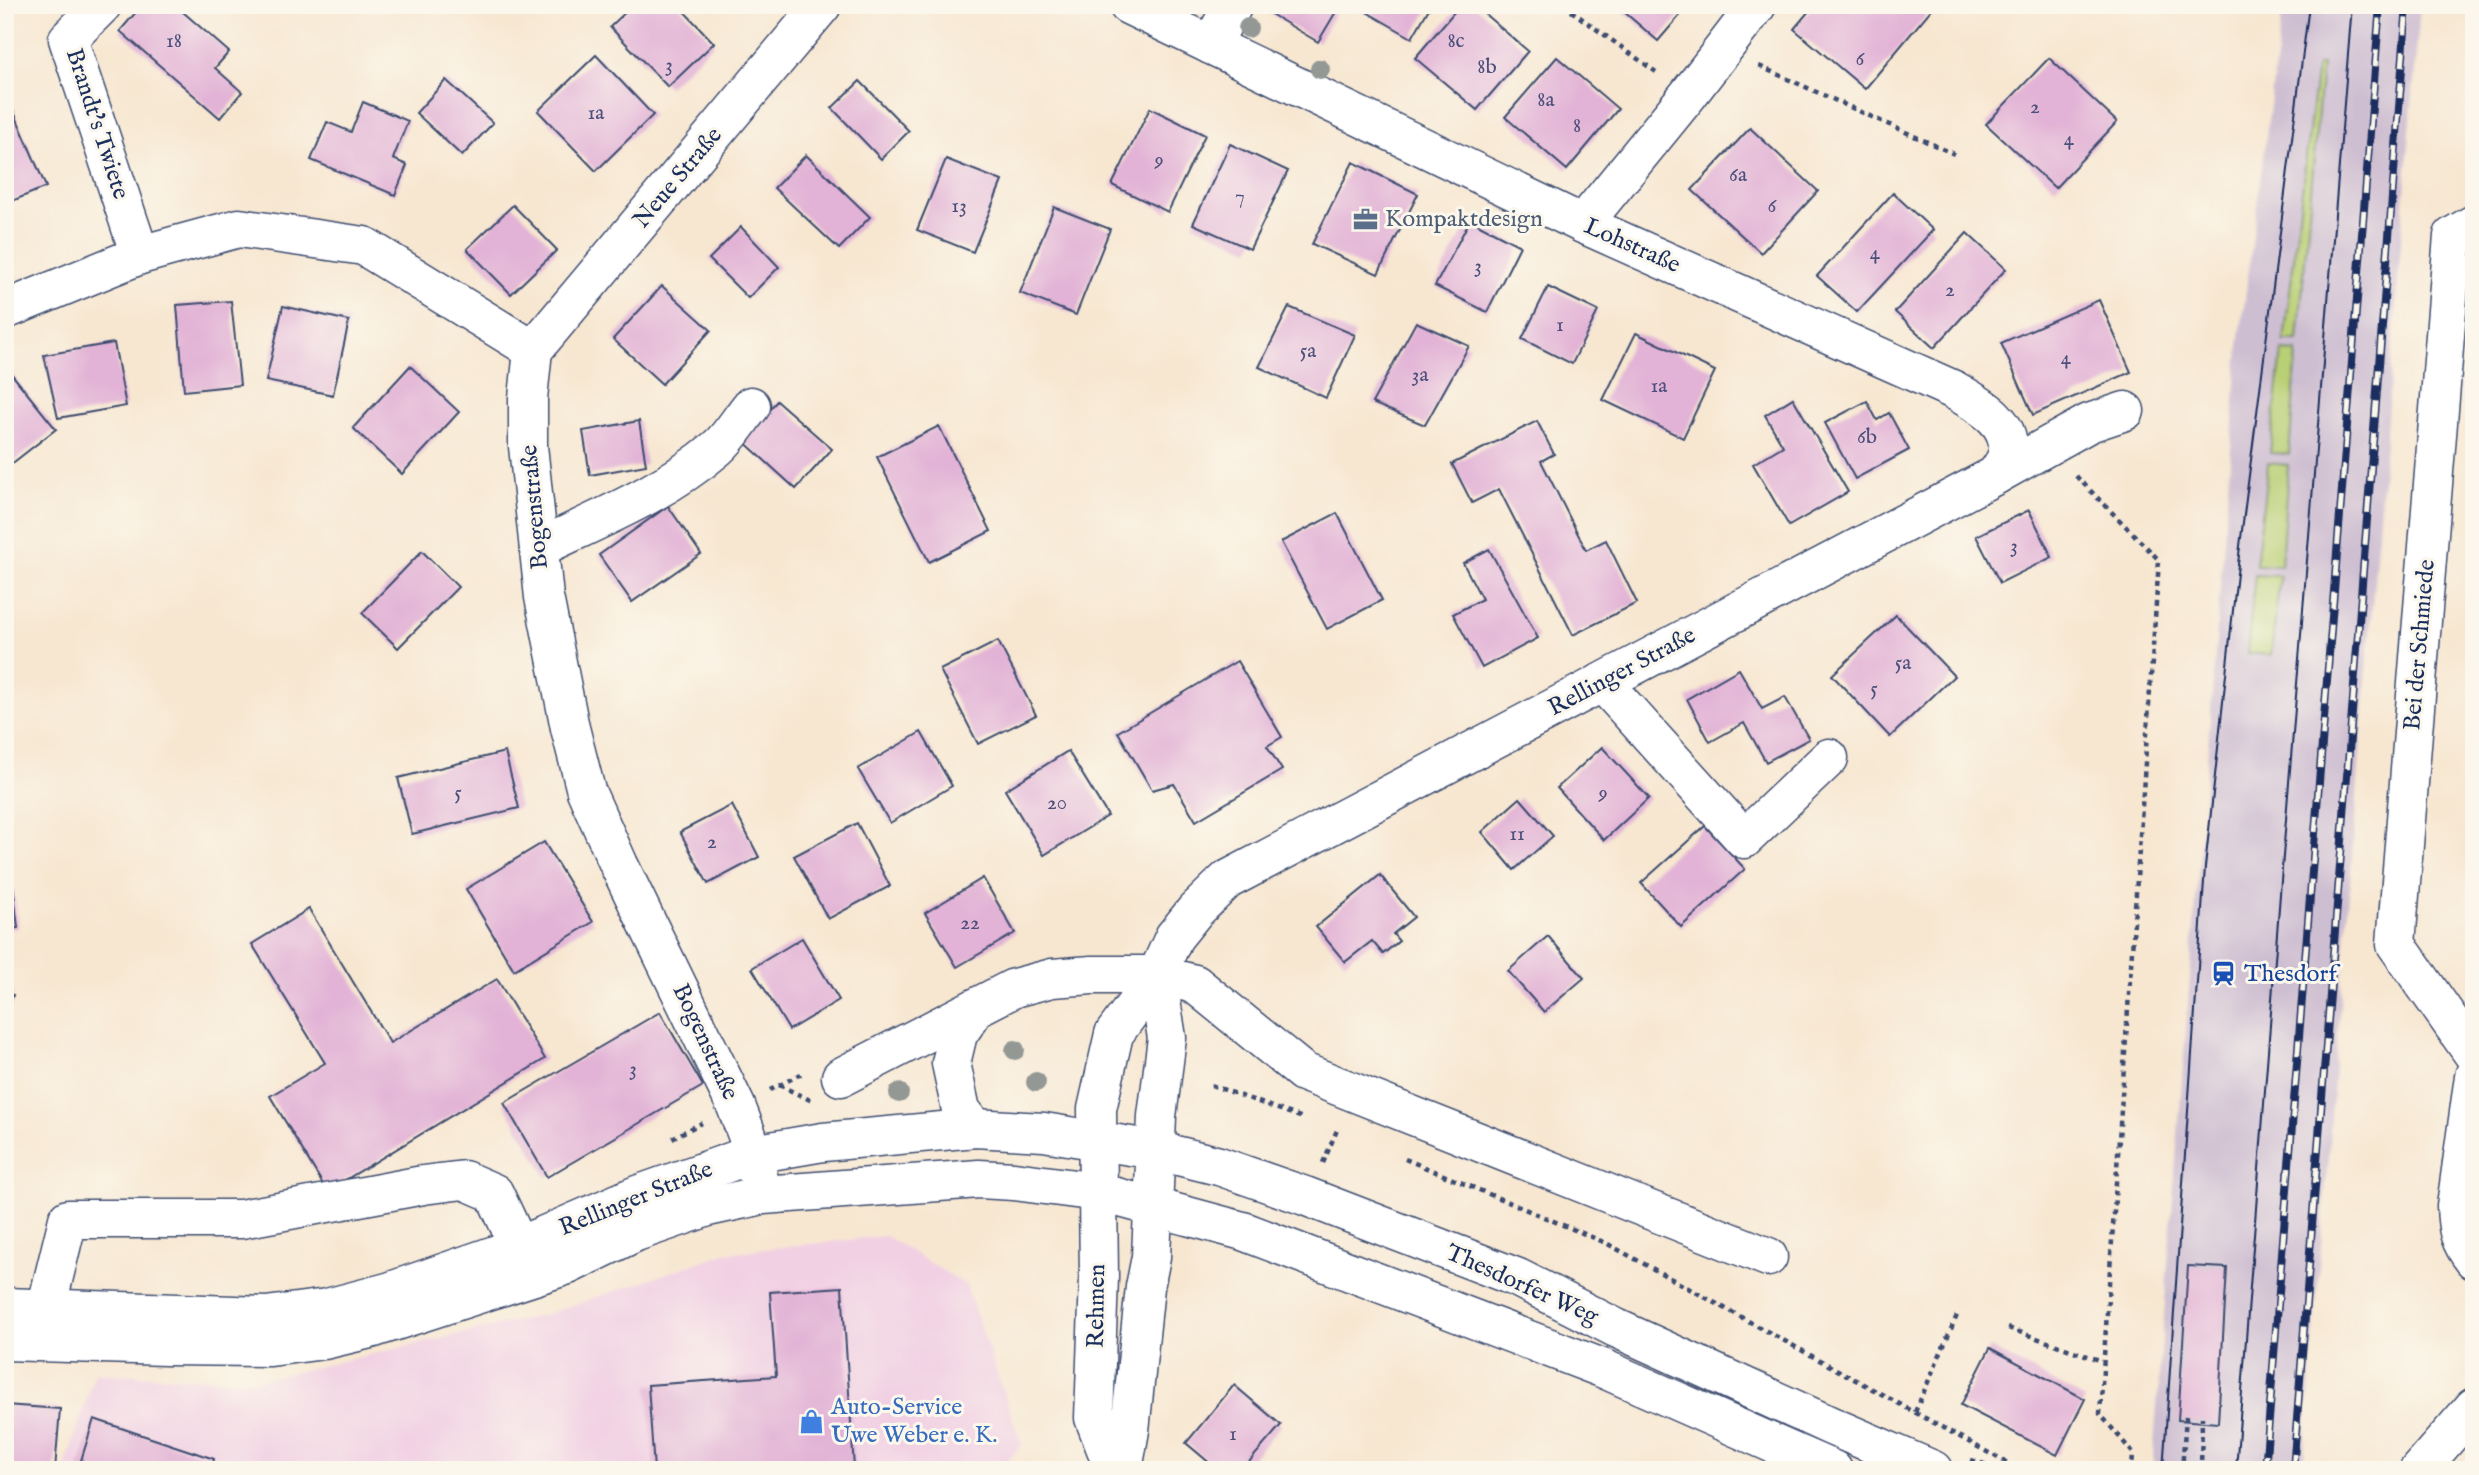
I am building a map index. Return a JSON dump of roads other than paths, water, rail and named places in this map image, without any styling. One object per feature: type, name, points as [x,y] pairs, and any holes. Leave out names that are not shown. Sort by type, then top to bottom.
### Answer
[{"type":"street","name":"Brandt's Twiete","points":[[102,5],[68,39],[140,254]]},
{"type":"street","name":"Neue Straße","points":[[533,350],[822,5]]},
{"type":"street","name":"Lohstraße","points":[[1128,5],[1583,224],[1954,390],[1982,407],[2004,427],[2009,452],[1996,475]]},
{"type":"street","points":[[1211,45],[1233,5]]},
{"type":"street","points":[[1583,224],[1688,96],[1757,5]]},
{"type":"street","name":"Bei der Schmiede","points":[[2474,224],[2453,236],[2396,944],[2474,1055]]},
{"type":"street","points":[[5,310],[140,254],[239,228],[365,246],[533,350]]},
{"type":"street","name":"Bogenstraße","points":[[533,350],[528,398],[528,446],[544,597],[558,673],[586,791],[736,1106],[753,1153],[763,1195]]},
{"type":"street","points":[[539,548],[688,471],[720,446],[751,406]]},
{"type":"street","name":"Rellinger Straße","points":[[5,1307],[266,1316],[327,1308],[388,1292],[515,1248],[637,1195],[753,1153],[822,1142],[975,1128],[1044,1132],[1097,1139],[1097,1109],[1114,1034],[1157,975],[1174,937],[1195,911],[1227,880],[1996,475],[2089,423],[2124,411]]},
{"type":"street","points":[[1602,682],[1744,839],[1829,758]]},
{"type":"street","points":[[1154,1208],[1157,1116],[1167,1038],[1157,975]]},
{"type":"street","points":[[841,1077],[1014,988],[1052,978],[1157,975],[1195,984],[1303,1072],[1768,1257]]},
{"type":"street","points":[[975,1128],[961,1110],[951,1063],[958,1034],[976,1008]]},
{"type":"street","points":[[2474,1076],[2456,1206],[2462,1245],[2474,1260]]},
{"type":"street","name":"Thesdorfer Weg","points":[[1097,1139],[1219,1166],[1306,1196],[1518,1278],[1651,1344],[1933,1470]]},
{"type":"street","name":"Rehmen","points":[[1097,1139],[1099,1277],[1094,1418],[1114,1470]]},
{"type":"street","name":"Rellinger Straße","points":[[5,1341],[270,1347],[324,1340],[374,1328],[569,1265],[636,1232],[708,1207],[763,1195],[979,1179],[1098,1192]]},
{"type":"street","points":[[46,1309],[68,1219],[241,1219],[422,1185],[464,1180],[494,1193],[510,1227],[515,1248]]},
{"type":"street","name":"Thesdorfer Weg","points":[[1098,1192],[1243,1231],[1602,1367],[1833,1470]]},
{"type":"street","name":"Rehmen","points":[[1123,1470],[1130,1430],[1144,1287],[1151,1256],[1154,1208]]},
{"type":"street","points":[[2419,1470],[2474,1407]]},
{"type":"tram line","points":[[2163,1470],[2205,867],[2240,546],[2309,5]]},
{"type":"tram line","points":[[2236,1470],[2352,5]]},
{"type":"railway","points":[[2265,1470],[2380,5]]},
{"type":"railway","points":[[2293,1470],[2407,5]]},
{"type":"place","name":"Kompaktdesign","points":[[1365,219]]},
{"type":"place","name":"Thesdorf","points":[[2224,974]]},
{"type":"place","name":"Auto-Service Uwe Weber e. K.","points":[[811,1421]]}]
